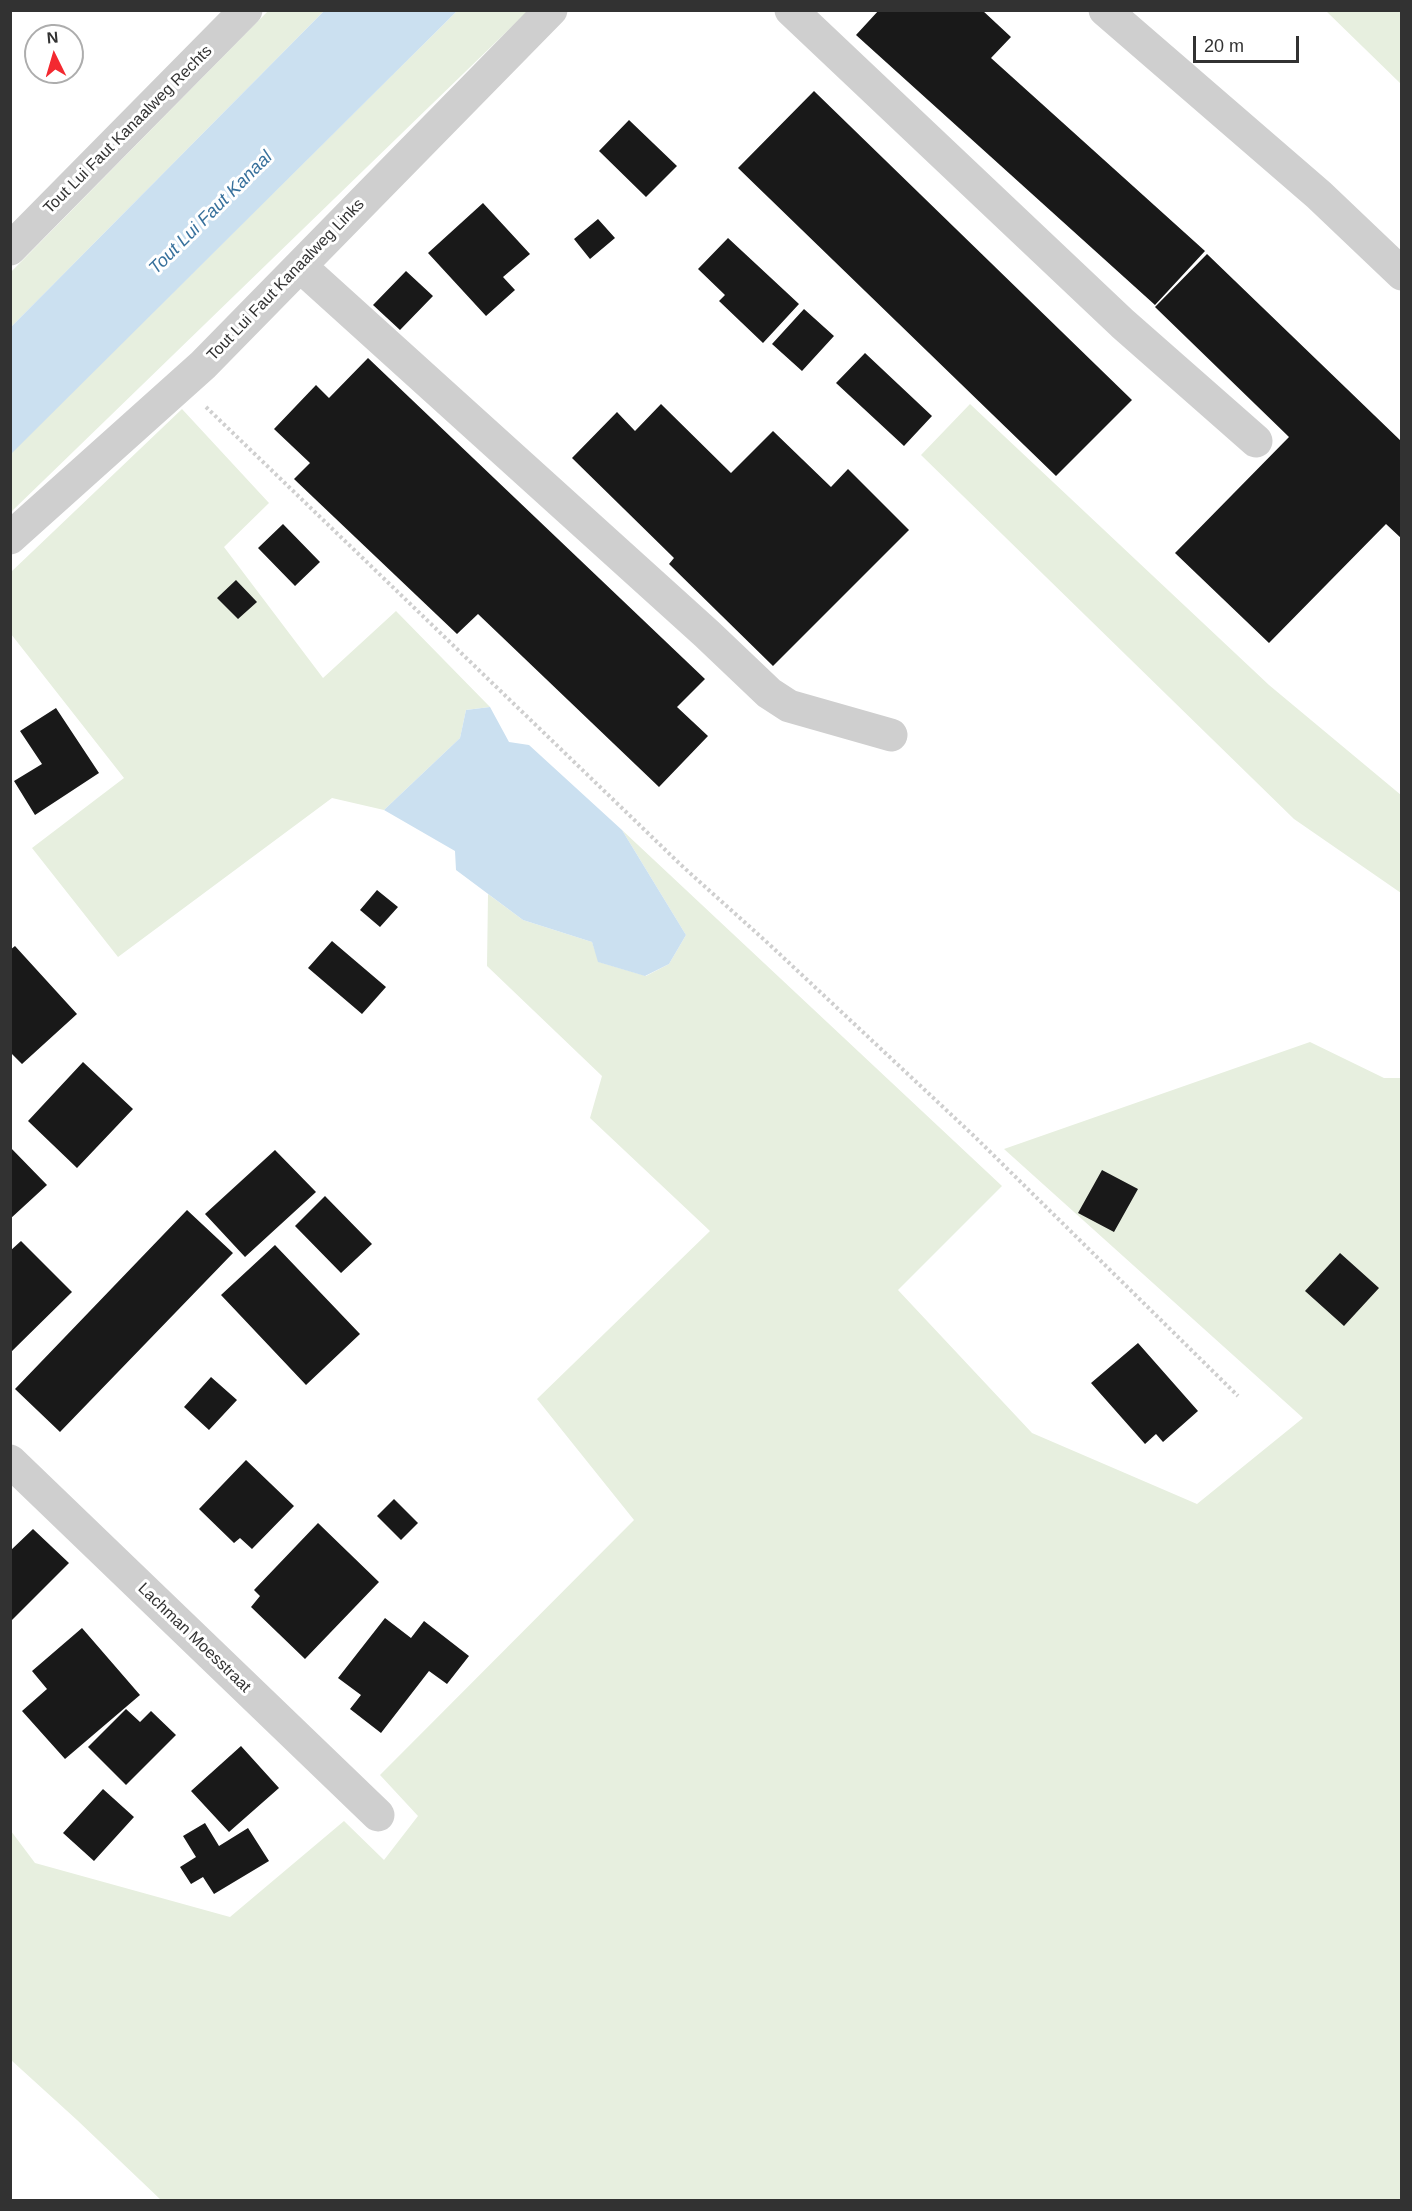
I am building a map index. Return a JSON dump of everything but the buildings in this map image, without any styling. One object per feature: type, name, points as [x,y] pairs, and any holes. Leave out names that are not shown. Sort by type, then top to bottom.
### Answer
[{"type":"street","name":"Tout Lui Faut Kanaalweg Rechts","points":[[10,249],[246,10]]},
{"type":"street","name":"Tout Lui Faut Kanaalweg Links","points":[[10,538],[182,384],[551,10]]},
{"type":"street","points":[[791,10],[1123,324],[1256,441]]},
{"type":"street","points":[[1105,10],[1319,195],[1401,274]]},
{"type":"street","points":[[300,266],[769,693],[789,706],[891,735]]},
{"type":"street","name":"Lachman Moesstraat","points":[[10,1461],[378,1815]]},
{"type":"path","points":[[182,384],[672,857],[771,946],[974,1136],[1238,1396]]},
{"type":"green space","points":[[268,11],[324,11],[11,327],[10,273]]},
{"type":"green space","points":[[457,11],[528,11],[11,512],[10,454]]},
{"type":"green space","points":[[1326,11],[1401,11],[1401,84]]},
{"type":"green space","points":[[970,404],[1269,685],[1401,795],[1401,893],[1294,819],[921,455]]},
{"type":"green space","points":[[182,409],[269,503],[224,547],[323,678],[396,611],[490,707],[466,710],[460,738],[384,810],[332,798],[118,957],[32,848],[124,778],[11,634],[11,572]]},
{"type":"green space","points":[[622,830],[1002,1186],[898,1290],[1032,1433],[1197,1504],[1303,1418],[1004,1149],[1310,1042],[1384,1078],[1401,1078],[1401,2200],[161,2200],[11,2060],[11,1831],[35,1863],[230,1917],[344,1821],[384,1860],[418,1816],[380,1775],[634,1520],[537,1399],[710,1231],[590,1118],[602,1076],[487,966],[488,894],[523,920],[592,942],[599,962],[646,976],[669,964],[686,935]]},
{"type":"water","name":"Tout Lui Faut Kanaal","points":[[324,11],[457,11],[11,454],[11,327]]},
{"type":"water","points":[[490,707],[509,742],[529,745],[622,830],[686,935],[669,964],[645,976],[598,962],[592,942],[523,920],[456,870],[455,851],[384,810],[460,738],[466,710]]}]
